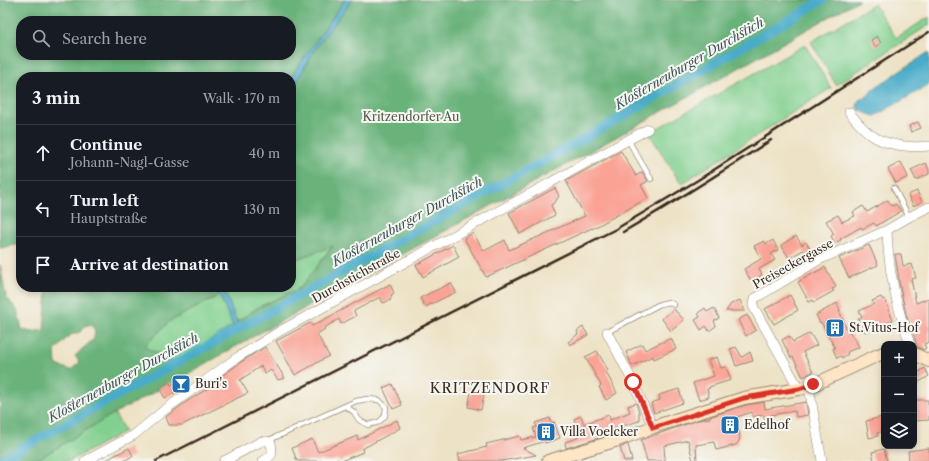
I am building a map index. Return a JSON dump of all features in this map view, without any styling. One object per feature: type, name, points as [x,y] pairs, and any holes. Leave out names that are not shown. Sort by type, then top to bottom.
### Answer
[{"type":"main road","points":[[548,461],[615,441],[744,398],[804,388],[881,354]]},
{"type":"main road","points":[[917,355],[929,361]]},
{"type":"street","points":[[849,112],[860,125],[876,138],[894,145],[917,147],[929,146]]},
{"type":"street","name":"Durchstichstraße","points":[[85,461],[134,435],[163,411],[238,357],[280,331],[648,129]]},
{"type":"street","name":"Preiseckergasse","points":[[804,388],[753,306],[754,299],[819,260],[887,230],[908,217],[929,207]]},
{"type":"street","points":[[887,230],[888,252],[894,292],[909,341]]},
{"type":"street","points":[[607,332],[633,382],[653,428]]},
{"type":"street","points":[[804,388],[822,461]]},
{"type":"street","points":[[224,461],[262,441],[267,441],[271,443],[273,452],[270,458],[263,461]]},
{"type":"lane","points":[[628,140],[651,179]]},
{"type":"lane","points":[[894,188],[908,217]]},
{"type":"lane","points":[[607,332],[660,304],[669,302],[674,305]]},
{"type":"lane","points":[[267,441],[356,401],[367,399],[379,400],[386,407],[385,416],[379,422],[368,424],[359,420],[354,412],[345,406]]},
{"type":"green space","points":[[0,0],[345,0],[295,72],[16,72],[16,245],[0,248]]},
{"type":"green space","name":"Kritzendorfer Au","points":[[352,0],[859,0],[636,126],[115,413],[35,461],[0,461],[0,265],[6,297],[17,310],[22,329],[30,332],[44,330],[47,292],[219,292],[219,294],[213,299],[170,321],[144,347],[169,358],[172,363],[233,326],[236,326],[237,322],[257,308],[291,292],[296,292],[296,290],[300,288],[333,246],[296,259],[296,84],[314,50]],"holes":[[[86,325],[91,325],[95,330],[94,339],[75,356],[80,362],[71,370],[56,364],[55,351],[70,335],[80,332]]]},
{"type":"green space","points":[[874,4],[896,38],[929,17],[929,25],[836,85],[811,42]]},
{"type":"green space","points":[[805,45],[831,88],[681,184],[649,133]]},
{"type":"green space","points":[[333,245],[300,288],[296,290],[296,259]]},
{"type":"green space","points":[[225,292],[291,292],[257,308],[237,322]]},
{"type":"green space","points":[[219,294],[233,326],[172,364],[143,347],[170,321],[213,299]]},
{"type":"green space","points":[[114,413],[125,431],[70,461],[35,461]]},
{"type":"water","points":[[345,0],[352,0],[314,50],[296,84],[295,72]]},
{"type":"water","points":[[929,52],[929,85],[875,116],[858,109],[857,106],[859,100],[868,96],[873,89]]},
{"type":"water","points":[[219,292],[225,292],[237,322],[236,326],[233,326]]},
{"type":"building","points":[[877,36],[881,43],[875,47],[871,40]]},
{"type":"building","points":[[918,122],[921,128],[911,132],[909,126]]},
{"type":"building","points":[[621,151],[636,176],[642,172],[648,181],[641,185],[648,198],[592,229],[486,277],[464,238],[473,233],[484,251],[505,240],[509,250],[585,216],[566,181]]},
{"type":"building","points":[[901,162],[908,177],[896,183],[888,169]]},
{"type":"building","points":[[926,163],[929,174],[916,180],[911,170]]},
{"type":"building","points":[[555,188],[559,196],[551,205],[555,215],[520,234],[509,213]]},
{"type":"building","points":[[917,191],[922,202],[913,206],[908,195]]},
{"type":"building","points":[[888,200],[892,206],[896,204],[901,211],[876,226],[874,223],[862,229],[861,227],[835,243],[831,236],[834,234],[826,221],[838,215],[842,222],[855,216],[853,212],[863,206],[867,212]]},
{"type":"building","points":[[796,236],[802,245],[806,242],[812,252],[807,256],[803,250],[789,258],[781,245]]},
{"type":"building","points":[[773,240],[778,250],[771,254],[775,260],[759,269],[762,275],[751,281],[744,269],[761,259],[754,246],[764,241],[766,244]]},
{"type":"building","points":[[453,245],[459,257],[423,277],[416,265]]},
{"type":"building","points":[[869,245],[878,265],[849,278],[839,258]]},
{"type":"building","points":[[895,254],[901,254],[903,266],[912,264],[916,278],[911,279],[916,303],[929,298],[929,342],[924,344],[926,348],[924,350],[917,347],[917,341],[916,341],[906,314]]},
{"type":"building","points":[[825,267],[836,287],[832,289],[834,291],[814,302],[813,300],[809,302],[798,282]]},
{"type":"building","points":[[451,283],[456,292],[425,307],[420,298]]},
{"type":"building","points":[[390,284],[394,293],[391,295],[391,300],[383,303],[380,297],[354,311],[356,316],[341,324],[339,319],[317,334],[329,356],[295,375],[276,341],[310,323],[312,326]]},
{"type":"building","points":[[790,295],[798,310],[774,324],[765,309]]},
{"type":"building","points":[[881,297],[883,300],[885,299],[893,320],[869,332],[868,330],[865,332],[858,319],[862,317],[859,311],[874,304],[872,301]]},
{"type":"building","points":[[740,300],[745,311],[726,311],[731,304]]},
{"type":"building","name":"St.Vitus-Hof","points":[[837,303],[843,319],[842,320],[848,332],[849,331],[855,339],[859,347],[847,352],[848,354],[842,358],[841,356],[837,358],[833,349],[835,348],[816,315]]},
{"type":"building","points":[[705,308],[707,312],[714,308],[719,318],[714,321],[716,326],[709,331],[706,326],[701,330],[695,320],[700,317],[698,313]]},
{"type":"building","points":[[674,309],[684,320],[671,331],[662,319]]},
{"type":"building","points":[[747,315],[756,330],[746,336],[738,320]]},
{"type":"building","points":[[583,327],[588,335],[570,345],[568,342],[578,334],[577,331]]},
{"type":"building","name":"St.Vitus-Hof","points":[[810,333],[817,345],[803,352],[813,372],[803,377],[782,340],[789,336],[793,342]]},
{"type":"building","points":[[671,338],[676,349],[654,359],[653,356],[632,366],[626,352],[642,344],[645,350]]},
{"type":"building","points":[[265,347],[285,378],[278,380],[271,370],[265,374],[261,366],[240,380],[248,393],[182,425],[169,425],[167,416],[215,384],[214,382],[241,362]]},
{"type":"building","points":[[736,347],[742,357],[750,352],[753,361],[736,366],[730,349]]},
{"type":"building","points":[[597,351],[608,370],[606,372],[617,393],[606,400],[599,387],[601,385],[585,357]]},
{"type":"building","points":[[717,357],[721,368],[726,367],[731,380],[709,387],[710,388],[707,389],[709,397],[699,400],[693,383],[714,376],[708,360]]},
{"type":"building","points":[[925,368],[929,376],[917,383],[917,373]]},
{"type":"building","points":[[181,381],[185,387],[165,398],[159,388],[169,382],[171,385]]},
{"type":"building","points":[[392,384],[402,405],[393,409],[383,388]]},
{"type":"building","points":[[475,389],[482,391],[481,394],[484,395],[481,410],[468,407],[471,392],[474,393]]},
{"type":"building","points":[[679,389],[683,403],[654,413],[651,403],[660,400],[659,395]]},
{"type":"building","points":[[917,400],[928,400],[929,420],[917,421]]},
{"type":"building","points":[[764,402],[765,409],[806,402],[808,415],[796,417],[795,411],[771,415],[772,421],[765,422],[764,415],[753,417],[752,412],[734,418],[740,435],[739,441],[736,445],[716,450],[714,442],[696,445],[697,461],[693,461],[688,440],[664,446],[665,461],[647,461],[641,440],[746,405]]},
{"type":"building","points":[[636,403],[639,412],[639,421],[614,429],[615,433],[566,448],[565,442],[578,438],[574,427],[576,427],[574,419],[581,416],[584,424],[609,415],[610,420],[630,412],[628,406]]},
{"type":"building","points":[[881,417],[881,432],[877,433],[878,436],[869,438],[866,421]]},
{"type":"building","points":[[550,418],[551,423],[554,422],[560,438],[523,448],[536,455],[502,461],[460,461],[458,454],[487,447],[486,444],[520,436],[521,440],[536,437],[533,428],[537,427],[535,423]]},
{"type":"building","points":[[397,420],[400,428],[362,449],[363,452],[341,461],[338,459],[333,461],[297,461],[292,448],[312,439],[318,452],[357,436],[358,440]]},
{"type":"building","points":[[628,444],[632,461],[624,461],[620,447]]},
{"type":"building","points":[[129,448],[133,456],[123,461],[104,461]]},
{"type":"building","points":[[929,448],[929,461],[909,461],[908,451]]},
{"type":"building","points":[[884,449],[887,461],[874,461],[872,452]]},
{"type":"waterway","name":"Klosterneuburger Durchstich","points":[[0,460],[587,137],[823,0]]},
{"type":"waterway","name":"Klosterneuburger Durchstich","points":[[235,323],[237,329]]},
{"type":"railway","points":[[156,461],[616,229],[698,180],[929,32]]},
{"type":"railway","points":[[623,232],[771,140]]},
{"type":"place","name":"St.Vitus-Hof","points":[[835,328]]},
{"type":"place","name":"Buri's","points":[[181,384]]},
{"type":"place","name":"Edelhof","points":[[730,425]]},
{"type":"place","name":"Villa Voelcker","points":[[546,432]]},
{"type":"district","name":"KRITZENDORF","points":[[490,388]]},
{"type":"route","points":[[633,382],[653,428],[744,398],[799,389],[813,384]]}]
